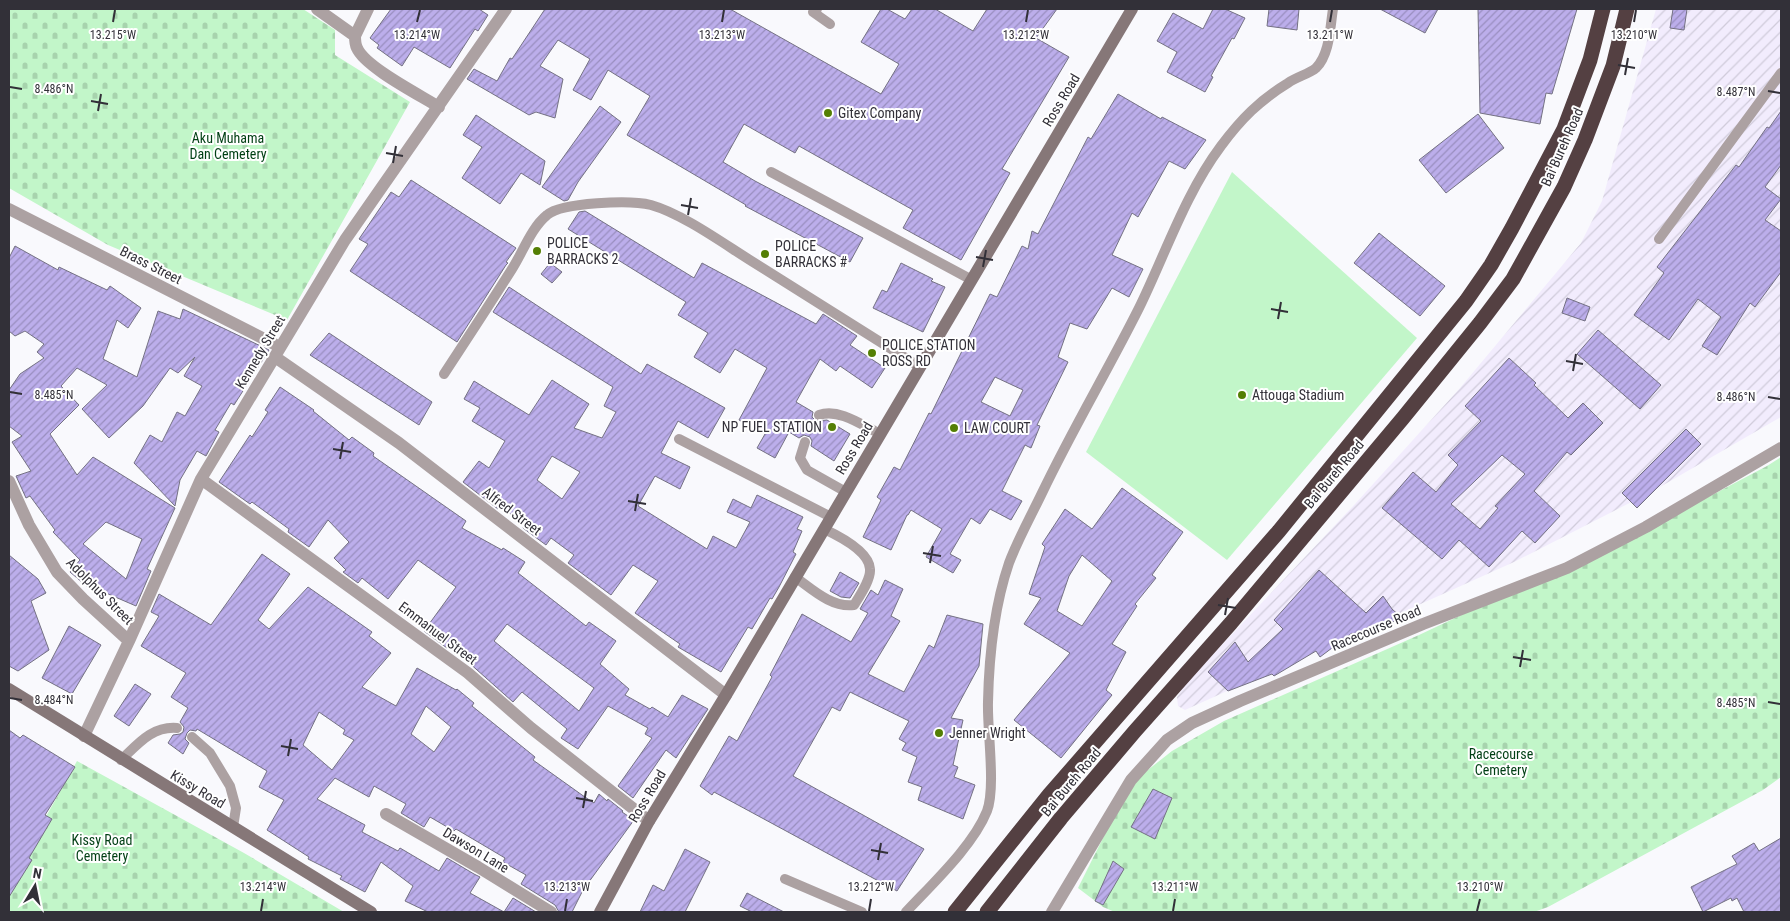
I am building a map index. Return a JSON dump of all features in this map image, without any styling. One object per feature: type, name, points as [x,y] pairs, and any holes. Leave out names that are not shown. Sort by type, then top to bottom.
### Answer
[{"type":"highway","points":[[955,912],[1049,796],[1279,531],[1466,301],[1491,265],[1564,129],[1590,60],[1603,9]]},
{"type":"highway","name":"Bai Bureh Road","points":[[987,912],[1067,811],[1230,623],[1403,418],[1513,279],[1564,187],[1585,140],[1613,66],[1627,9]]},
{"type":"main road","name":"Ross Road","points":[[604,909],[649,821],[1132,9]]},
{"type":"main road","name":"Kissy Road","points":[[9,689],[121,760],[370,912]]},
{"type":"street","points":[[317,9],[354,36]]},
{"type":"street","points":[[368,9],[354,36],[356,47],[362,56],[378,69],[439,107]]},
{"type":"street","name":"Kennedy Street","points":[[84,736],[129,641],[201,479],[345,240],[506,9]]},
{"type":"street","name":"Brass Street","points":[[9,209],[277,352]]},
{"type":"street","name":"Alfred Street","points":[[277,352],[726,694]]},
{"type":"street","name":"Racecourse Road","points":[[1052,912],[1131,780],[1167,740],[1192,723],[1423,624],[1567,568],[1646,527],[1781,448]]},
{"type":"street","name":"Emmanuel Street","points":[[201,479],[468,673],[531,728],[649,821]]},
{"type":"street","name":"Adolphus Street","points":[[9,481],[29,525],[57,572],[83,599],[129,641]]},
{"type":"street","name":"Dawson Lane","points":[[386,814],[551,912]]},
{"type":"lane","points":[[906,912],[980,827],[988,807],[990,780],[988,707],[992,650],[1001,595],[1010,563],[1023,532],[1064,447],[1138,310],[1202,172],[1242,118],[1262,100],[1291,81],[1316,68],[1325,52],[1333,9]]},
{"type":"lane","points":[[812,10],[830,24]]},
{"type":"lane","points":[[1659,239],[1781,73]]},
{"type":"lane","points":[[771,172],[972,280]]},
{"type":"lane","points":[[444,374],[513,268],[538,225],[548,214],[560,208],[588,204],[632,202],[650,205],[671,213],[721,242],[920,367]]},
{"type":"lane","points":[[819,415],[828,412],[844,416],[880,434]]},
{"type":"lane","points":[[679,439],[831,517]]},
{"type":"lane","points":[[805,442],[800,458],[807,470],[846,492]]},
{"type":"lane","points":[[795,578],[823,597],[843,606],[854,605],[864,589],[870,570],[864,556],[846,541],[824,528]]},
{"type":"lane","points":[[121,760],[146,736],[159,730],[177,728]]},
{"type":"lane","points":[[192,737],[210,753],[230,786],[236,808],[233,828]]},
{"type":"lane","points":[[785,879],[862,912]]},
{"type":"shaded area","points":[[1656,9],[1781,9],[1781,417],[1653,491],[1514,562],[1185,710],[1178,706],[1177,697],[1186,683],[1355,504],[1460,388],[1581,243],[1602,201]]},
{"type":"green space","name":"Aku Muhama Dan Cemetery","points":[[9,9],[303,9],[335,30],[335,55],[410,102],[287,320],[108,245],[9,188]]},
{"type":"green space","name":"Attouga Stadium","points":[[1232,172],[1417,338],[1227,560],[1086,452]]},
{"type":"green space","name":"Racecourse Cemetery","points":[[1781,457],[1781,777],[1763,790],[1548,907],[1534,912],[1115,912],[1103,907],[1078,888],[1130,784],[1172,751],[1224,721],[1419,635],[1676,514]]},
{"type":"green space","name":"Kissy Road Cemetery","points":[[77,761],[244,853],[344,912],[9,912],[9,883]]},
{"type":"building","points":[[391,9],[479,9],[488,15],[478,31],[475,29],[450,68],[414,47],[402,66],[377,48],[379,45],[370,38]]},
{"type":"building","points":[[545,9],[730,9],[881,94],[899,64],[861,42],[881,9],[887,9],[905,19],[912,9],[935,9],[973,31],[987,9],[1057,9],[1036,38],[1069,57],[1002,169],[1010,173],[961,260],[903,228],[913,210],[799,146],[795,153],[744,124],[723,162],[863,238],[850,262],[745,206],[627,135],[650,96],[608,70],[591,100],[573,90],[590,59],[558,40],[540,66],[563,79],[555,118],[536,112],[529,115],[467,79],[474,69],[497,81],[510,58],[512,59]]},
{"type":"building","points":[[1213,9],[1225,9],[1245,18],[1211,76],[1213,77],[1205,92],[1167,72],[1177,52],[1157,41],[1173,13],[1203,29]]},
{"type":"building","points":[[1269,9],[1299,9],[1297,30],[1267,26]]},
{"type":"building","points":[[1380,9],[1438,9],[1425,33]]},
{"type":"building","points":[[1478,9],[1577,9],[1552,94],[1546,93],[1540,124],[1480,113]]},
{"type":"building","points":[[1673,9],[1687,9],[1684,30],[1670,28]]},
{"type":"building","points":[[1118,94],[1161,119],[1162,117],[1206,140],[1185,169],[1169,161],[1138,217],[1132,213],[1112,255],[1143,269],[1129,297],[1112,288],[1087,329],[1070,323],[1058,357],[1068,362],[1037,425],[1040,426],[1031,448],[1025,445],[1002,491],[1022,501],[1011,520],[990,509],[980,524],[971,518],[950,554],[961,560],[953,573],[926,557],[942,529],[911,510],[891,550],[863,537],[881,500],[877,497],[894,467],[900,470],[929,413],[931,414],[990,294],[997,297],[1022,246],[1028,249],[1032,231],[1038,234],[1088,137],[1091,139]],"holes":[[[995,377],[1023,390],[1010,416],[981,402]]]},
{"type":"building","points":[[600,106],[621,122],[578,182],[568,200],[564,201],[542,187]]},
{"type":"building","points":[[1781,111],[1781,165],[1765,187],[1781,199],[1765,220],[1781,231],[1781,272],[1755,307],[1750,303],[1717,355],[1702,346],[1721,317],[1698,299],[1669,340],[1634,315],[1664,273],[1657,267],[1736,165],[1739,167],[1767,127],[1769,128]]},
{"type":"building","points":[[1478,114],[1504,148],[1446,193],[1419,160]]},
{"type":"building","points":[[476,115],[545,161],[540,185],[521,173],[500,204],[462,178],[482,147],[463,135]]},
{"type":"building","points":[[411,180],[516,248],[457,342],[350,271],[368,244],[359,239],[391,192],[399,197]]},
{"type":"building","points":[[585,211],[694,278],[702,263],[816,324],[823,314],[857,336],[850,345],[885,368],[872,388],[840,366],[836,371],[820,359],[796,402],[813,412],[812,417],[816,421],[827,420],[850,434],[834,461],[811,446],[812,441],[810,437],[804,435],[799,438],[789,432],[775,458],[757,448],[765,434],[739,420],[767,368],[735,349],[720,373],[694,357],[708,333],[678,315],[686,302],[568,229],[579,212]]},
{"type":"building","points":[[1379,233],[1445,286],[1420,316],[1354,263]]},
{"type":"building","points":[[15,246],[58,270],[59,267],[107,290],[110,286],[141,308],[128,328],[117,320],[103,359],[137,377],[158,311],[180,319],[183,309],[269,350],[234,405],[231,403],[215,430],[219,432],[206,456],[197,451],[180,480],[175,506],[134,463],[150,435],[162,442],[177,412],[185,416],[202,386],[184,376],[195,357],[178,373],[170,368],[143,406],[109,438],[82,409],[107,385],[77,368],[61,386],[79,405],[50,434],[77,475],[93,457],[175,508],[147,569],[151,571],[136,606],[99,590],[96,594],[70,572],[80,560],[53,532],[55,530],[30,496],[26,498],[16,476],[31,471],[12,442],[22,436],[9,426],[9,390],[20,374],[44,358],[37,352],[44,344],[25,331],[15,336],[9,331],[9,258]],"holes":[[[106,522],[142,539],[126,579],[83,544]]]},
{"type":"building","points":[[550,263],[562,272],[552,283],[541,274]]},
{"type":"building","points":[[901,263],[945,287],[923,332],[873,308],[882,290],[887,292]]},
{"type":"building","points":[[509,287],[641,374],[647,364],[725,408],[708,438],[678,421],[661,453],[690,467],[680,489],[655,476],[638,506],[707,549],[713,536],[736,548],[750,522],[727,512],[733,499],[751,508],[757,495],[803,517],[797,529],[802,531],[793,552],[796,554],[779,587],[772,599],[770,598],[752,629],[748,627],[721,672],[678,647],[680,644],[635,613],[658,581],[633,565],[611,595],[568,563],[574,555],[551,538],[546,545],[523,528],[525,525],[500,506],[498,509],[463,482],[479,461],[489,468],[505,441],[472,421],[480,408],[464,399],[474,381],[529,415],[552,380],[589,404],[574,428],[602,438],[616,412],[604,406],[613,387],[493,312]],"holes":[[[552,456],[580,472],[562,499],[537,480]]]},
{"type":"building","points":[[1567,298],[1590,307],[1585,321],[1562,313]]},
{"type":"building","points":[[1598,330],[1661,385],[1640,409],[1577,354]]},
{"type":"building","points":[[329,333],[432,402],[419,425],[310,355]]},
{"type":"building","points":[[1509,358],[1536,383],[1534,385],[1568,418],[1583,403],[1603,423],[1571,455],[1567,452],[1534,491],[1560,516],[1535,543],[1522,531],[1489,567],[1459,540],[1442,559],[1382,508],[1413,472],[1436,492],[1458,465],[1448,455],[1481,421],[1465,406]],"holes":[[[1502,455],[1525,474],[1495,506],[1498,508],[1480,529],[1451,504]]]},
{"type":"building","points":[[280,387],[314,410],[349,440],[352,437],[374,453],[373,456],[466,521],[462,528],[502,550],[503,548],[525,562],[518,573],[586,626],[589,622],[616,641],[600,664],[629,689],[625,695],[650,709],[652,707],[668,717],[682,695],[708,709],[676,758],[666,750],[633,798],[618,786],[652,738],[645,734],[648,728],[608,706],[578,749],[561,738],[567,729],[522,692],[513,702],[449,645],[447,648],[424,631],[456,587],[418,560],[388,599],[362,578],[358,583],[343,572],[346,570],[334,558],[349,542],[328,520],[309,547],[288,532],[289,529],[252,502],[250,504],[219,482],[250,435],[252,437],[268,412],[265,410]],"holes":[[[507,624],[594,688],[579,711],[494,641]]]},
{"type":"building","points":[[1686,429],[1701,444],[1637,508],[1622,493]]},
{"type":"building","points":[[1122,488],[1183,532],[1152,575],[1156,578],[1135,604],[1137,606],[1112,644],[1126,652],[1106,690],[1112,695],[1061,758],[1014,720],[1070,653],[1024,624],[1041,598],[1029,594],[1045,547],[1042,544],[1065,509],[1092,529]],"holes":[[[1082,555],[1112,581],[1082,626],[1057,611],[1069,576]]]},
{"type":"building","points":[[262,554],[290,574],[258,620],[269,629],[308,587],[372,632],[369,636],[391,653],[362,687],[396,706],[417,668],[457,689],[474,703],[472,706],[535,757],[533,760],[582,795],[594,803],[599,794],[634,820],[583,890],[572,912],[559,912],[555,905],[521,884],[526,875],[503,862],[505,858],[456,829],[454,831],[430,817],[424,827],[401,813],[406,804],[374,786],[369,797],[335,778],[317,799],[365,825],[362,832],[398,851],[400,848],[439,871],[447,858],[480,877],[470,893],[504,912],[428,912],[405,901],[413,886],[381,862],[365,892],[340,879],[342,876],[308,859],[309,857],[267,830],[284,800],[259,787],[267,771],[197,729],[196,731],[190,730],[187,733],[185,739],[189,743],[183,754],[168,743],[173,735],[183,732],[184,727],[180,722],[188,708],[171,697],[186,673],[141,646],[159,616],[151,612],[159,594],[211,625]],"holes":[[[426,706],[451,727],[434,752],[411,734]],[[319,712],[345,730],[343,734],[354,740],[332,770],[303,745]]]},
{"type":"building","points":[[9,555],[38,579],[46,593],[31,601],[49,650],[18,671],[9,666]]},
{"type":"building","points":[[1319,570],[1366,613],[1383,596],[1392,609],[1402,618],[1354,638],[1352,633],[1320,657],[1316,651],[1274,676],[1272,674],[1228,691],[1208,672],[1235,642],[1248,662],[1283,629],[1274,620]]},
{"type":"building","points":[[840,572],[859,583],[850,598],[841,597],[830,591]]},
{"type":"building","points":[[885,580],[903,589],[891,616],[900,621],[868,674],[904,692],[929,645],[934,648],[947,615],[983,624],[979,666],[951,718],[963,720],[953,765],[958,767],[954,777],[975,785],[963,819],[918,800],[922,787],[908,782],[917,757],[902,750],[906,743],[899,739],[909,721],[850,692],[840,711],[832,707],[793,776],[924,849],[897,891],[714,792],[712,795],[700,786],[729,736],[737,741],[772,677],[770,675],[802,614],[851,642],[868,613],[860,609],[871,590],[878,595]]},
{"type":"building","points":[[69,626],[101,645],[72,694],[42,678]]},
{"type":"building","points":[[135,684],[151,694],[129,726],[114,716]]},
{"type":"building","points":[[9,730],[20,738],[23,735],[75,767],[45,815],[52,819],[29,858],[32,860],[9,897]]},
{"type":"building","points":[[1153,789],[1172,798],[1155,839],[1131,827]]},
{"type":"building","points":[[1781,838],[1781,912],[1744,912],[1737,898],[1732,901],[1731,898],[1703,912],[1691,887],[1737,864],[1732,856],[1754,843],[1759,851]]},
{"type":"building","points":[[685,849],[710,862],[685,912],[640,912],[653,885],[664,891]]},
{"type":"building","points":[[1113,861],[1124,869],[1103,905],[1095,901]]},
{"type":"building","points":[[747,893],[784,912],[752,912],[740,906]]},
{"type":"building","points":[[513,898],[536,912],[504,912]]},
{"type":"place","name":"Gitex Company","points":[[828,113]]},
{"type":"place","name":"POLICE BARRACKS 2","points":[[537,251]]},
{"type":"place","name":"POLICE BARRACKS #","points":[[765,254]]},
{"type":"place","name":"POLICE STATION ROSS RD","points":[[872,353]]},
{"type":"place","name":"Attouga Stadium","points":[[1242,395]]},
{"type":"place","name":"NP FUEL STATION","points":[[832,427]]},
{"type":"place","name":"LAW COURT","points":[[954,428]]},
{"type":"place","name":"Jenner Wright","points":[[939,733]]}]
